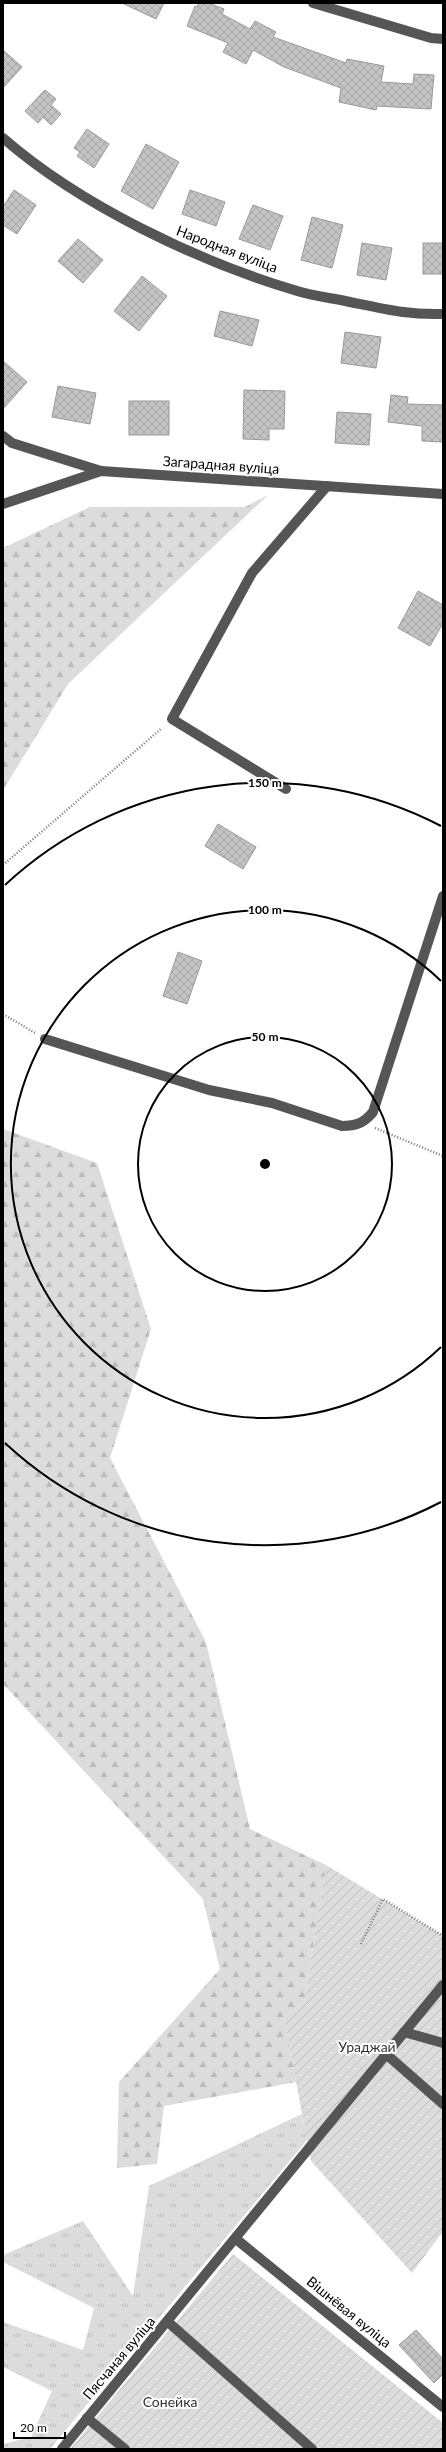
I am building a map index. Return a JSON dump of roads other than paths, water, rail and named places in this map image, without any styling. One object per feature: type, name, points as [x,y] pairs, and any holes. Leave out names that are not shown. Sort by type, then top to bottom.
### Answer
[{"type":"street","points":[[312,3],[431,38],[443,39]]},
{"type":"street","name":"Народная вуліца","points":[[3,138],[17,150],[89,199],[181,248],[294,290],[411,315],[443,314]]},
{"type":"street","points":[[3,436],[12,443],[101,471]]},
{"type":"street","name":"Загарадная вуліца","points":[[3,504],[101,471],[443,494]]},
{"type":"street","points":[[286,789],[172,720],[252,573],[327,486]]},
{"type":"street","points":[[45,1039],[209,1090],[272,1103],[342,1126],[363,1123],[373,1112],[443,896]]},
{"type":"street","name":"Пясчаная вуліца","points":[[62,2449],[168,2322],[443,1985]]},
{"type":"street","points":[[404,2032],[443,2043]]},
{"type":"street","points":[[386,2054],[443,2104]]},
{"type":"street","name":"Вішнёвая вуліца","points":[[236,2239],[443,2408]]},
{"type":"street","points":[[168,2322],[312,2449]]},
{"type":"street","points":[[88,2418],[125,2449]]},
{"type":"park label","name":"Ураджай","points":[[367,2047]]},
{"type":"park label","name":"Сонейка","points":[[170,2402]]}]
